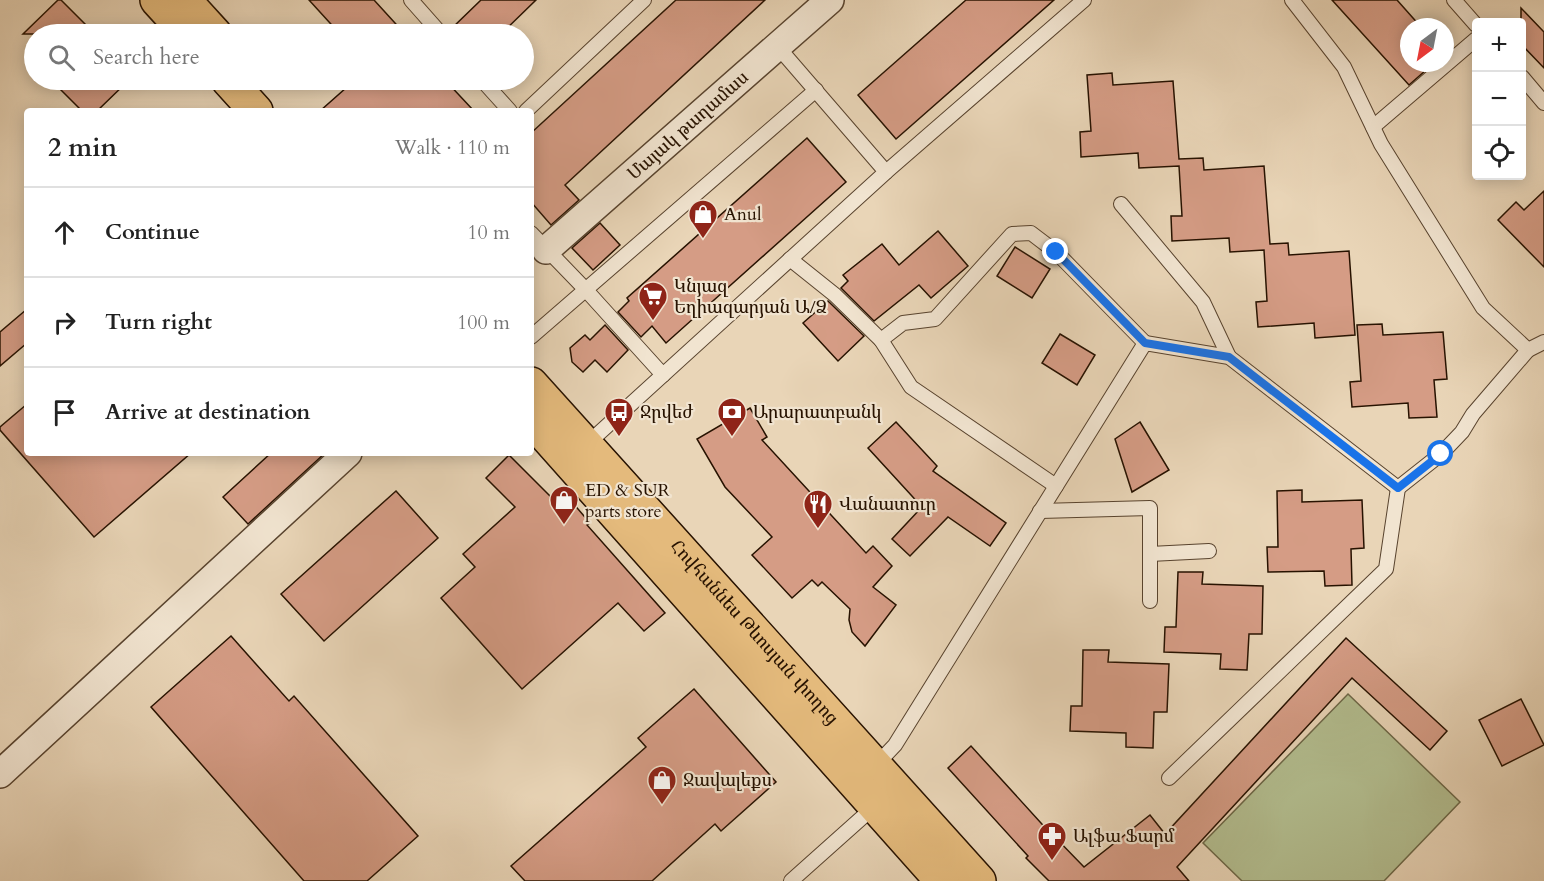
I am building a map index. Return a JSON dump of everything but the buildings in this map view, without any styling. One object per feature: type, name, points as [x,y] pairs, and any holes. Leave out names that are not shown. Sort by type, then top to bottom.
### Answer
[{"type":"main road","points":[[157,0],[179,24]]},
{"type":"main road","points":[[184,0],[206,24]]},
{"type":"main road","points":[[237,90],[253,108]]},
{"type":"main road","points":[[264,90],[280,108]]},
{"type":"main road","name":"Հովհաննես Թևոսյան փողոց","points":[[534,388],[577,453],[869,785],[942,881]]},
{"type":"main road","name":"Հովհաննես Թևոսյան փողոց","points":[[534,421],[577,453]]},
{"type":"main road","name":"Հովհաննես Թևոսյան փողոց","points":[[869,785],[979,881]]},
{"type":"street","name":"Մայակ թաղամաս","points":[[539,241],[778,47],[830,0]]},
{"type":"street","points":[[0,774],[345,456]]},
{"type":"lane","points":[[411,0],[432,24]]},
{"type":"lane","points":[[529,108],[644,0]]},
{"type":"lane","points":[[577,453],[886,172],[1084,0]]},
{"type":"lane","points":[[1292,0],[1344,67],[1381,144],[1483,308],[1528,350]]},
{"type":"lane","points":[[1454,0],[1472,20]]},
{"type":"lane","points":[[1373,127],[1472,42]]},
{"type":"lane","points":[[778,47],[886,172]]},
{"type":"lane","points":[[1526,83],[1544,103]]},
{"type":"lane","points":[[491,90],[507,108]]},
{"type":"lane","points":[[534,334],[816,90]]},
{"type":"lane","points":[[1121,204],[1203,302],[1229,357],[1398,488]]},
{"type":"lane","points":[[881,340],[903,323],[935,319],[1012,234],[1031,233],[1056,252],[1145,343],[1229,357]]},
{"type":"lane","points":[[539,241],[663,375]]},
{"type":"lane","points":[[790,259],[835,295],[881,340],[911,387],[1056,486]]},
{"type":"lane","points":[[1169,778],[1386,569],[1398,488],[1441,454],[1462,432],[1473,414],[1528,350],[1544,342]]},
{"type":"lane","points":[[791,881],[869,785],[1145,343]]},
{"type":"lane","points":[[1040,511],[1150,508],[1150,601]]},
{"type":"lane","points":[[1150,554],[1209,551]]},
{"type":"green space","points":[[1348,694],[1460,802],[1384,881],[1242,881],[1203,843]]},
{"type":"place","name":"Anul","points":[[703,240]]},
{"type":"place","name":"Կնյազ Եղիազարյան Ա/Ձ","points":[[653,322]]},
{"type":"place","name":"Ջրվեժ","points":[[619,438]]},
{"type":"place","name":"Արարատբանկ","points":[[732,438]]},
{"type":"place","name":"ED & SUR parts store","points":[[564,526]]},
{"type":"place","name":"Վանատուր","points":[[818,530]]},
{"type":"place","name":"Ջավալեքս","points":[[662,806]]},
{"type":"place","name":"Ալֆա Ֆարմ","points":[[1052,862]]},
{"type":"route","points":[[1056,252],[1145,343],[1229,357],[1398,488],[1441,454]]}]
